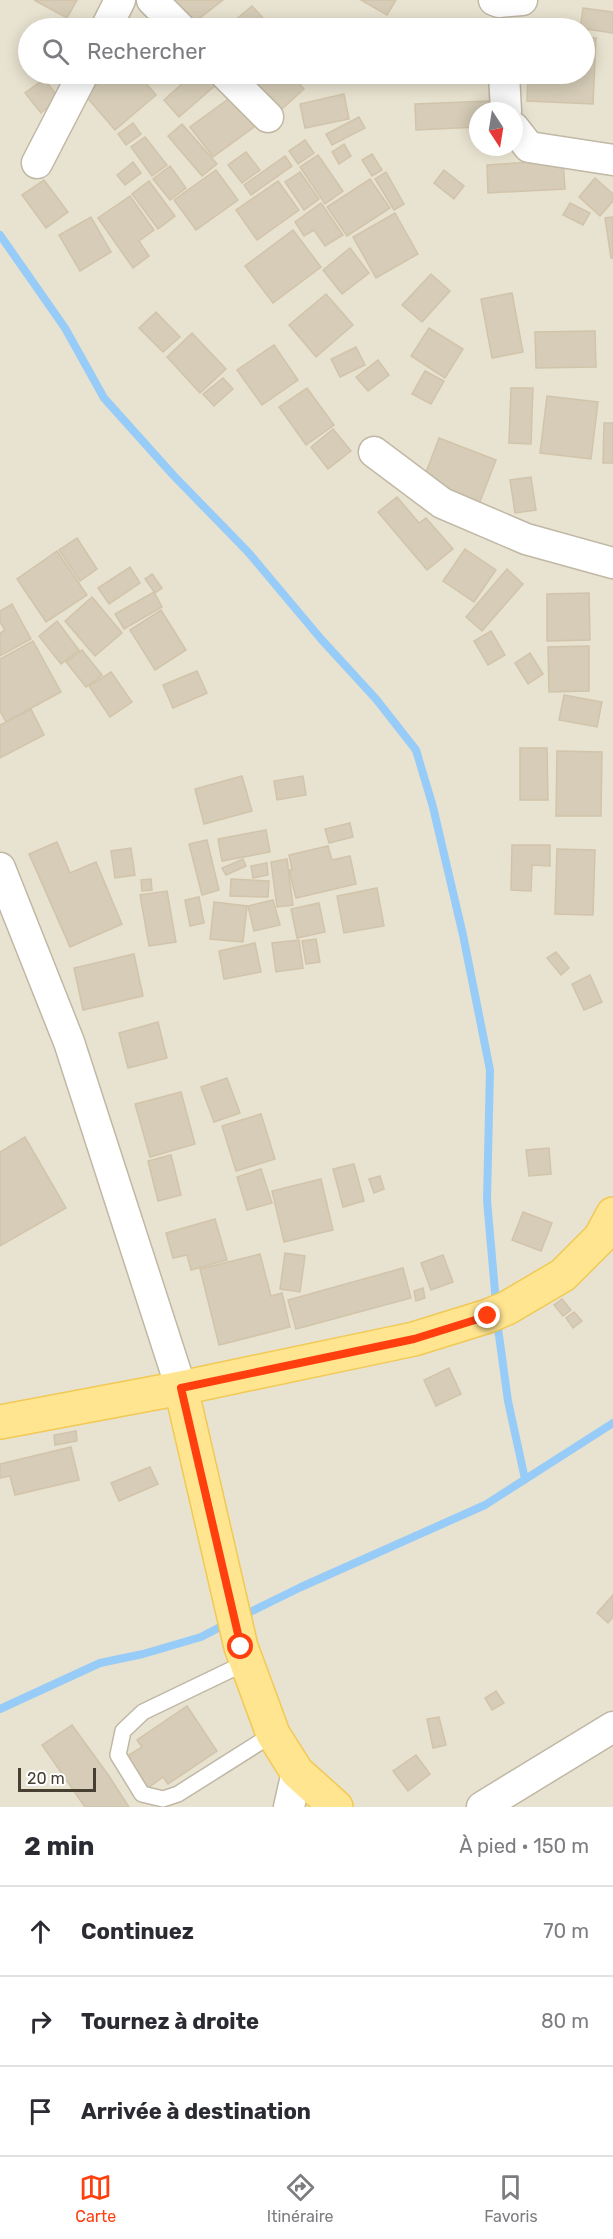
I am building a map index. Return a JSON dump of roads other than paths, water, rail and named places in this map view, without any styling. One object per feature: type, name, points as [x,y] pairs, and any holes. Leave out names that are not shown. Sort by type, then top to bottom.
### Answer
[{"type":"main road","points":[[3,1418],[181,1388],[414,1339],[497,1312],[563,1275],[600,1238],[613,1214]]},
{"type":"main road","points":[[181,1388],[244,1654],[273,1734],[297,1772],[336,1807]]},
{"type":"street","points":[[111,18],[120,0]]},
{"type":"street","points":[[152,0],[170,18]]},
{"type":"street","points":[[37,162],[78,84]]},
{"type":"street","points":[[235,84],[268,117]]},
{"type":"street","points":[[505,84],[506,102]]},
{"type":"street","points":[[523,139],[529,147],[613,160]]},
{"type":"street","points":[[374,452],[442,503],[526,539],[613,563]]},
{"type":"street","points":[[0,868],[69,1042],[181,1388]]},
{"type":"street","points":[[482,1807],[613,1726]]},
{"type":"street","points":[[289,1807],[297,1772]]},
{"type":"lane","points":[[244,1654],[143,1712],[123,1731],[118,1755],[142,1794],[163,1799],[178,1794],[273,1734]]},
{"type":"waterway","points":[[0,235],[65,328],[104,398],[174,476],[248,552],[321,639],[376,699],[416,750],[433,807],[463,935],[490,1070],[487,1200],[496,1303]]},
{"type":"waterway","points":[[497,1321],[508,1401],[525,1479]]},
{"type":"waterway","points":[[242,1616],[301,1587],[485,1505],[613,1423]]},
{"type":"waterway","points":[[0,1709],[100,1663],[143,1654],[201,1637],[226,1624]]}]
